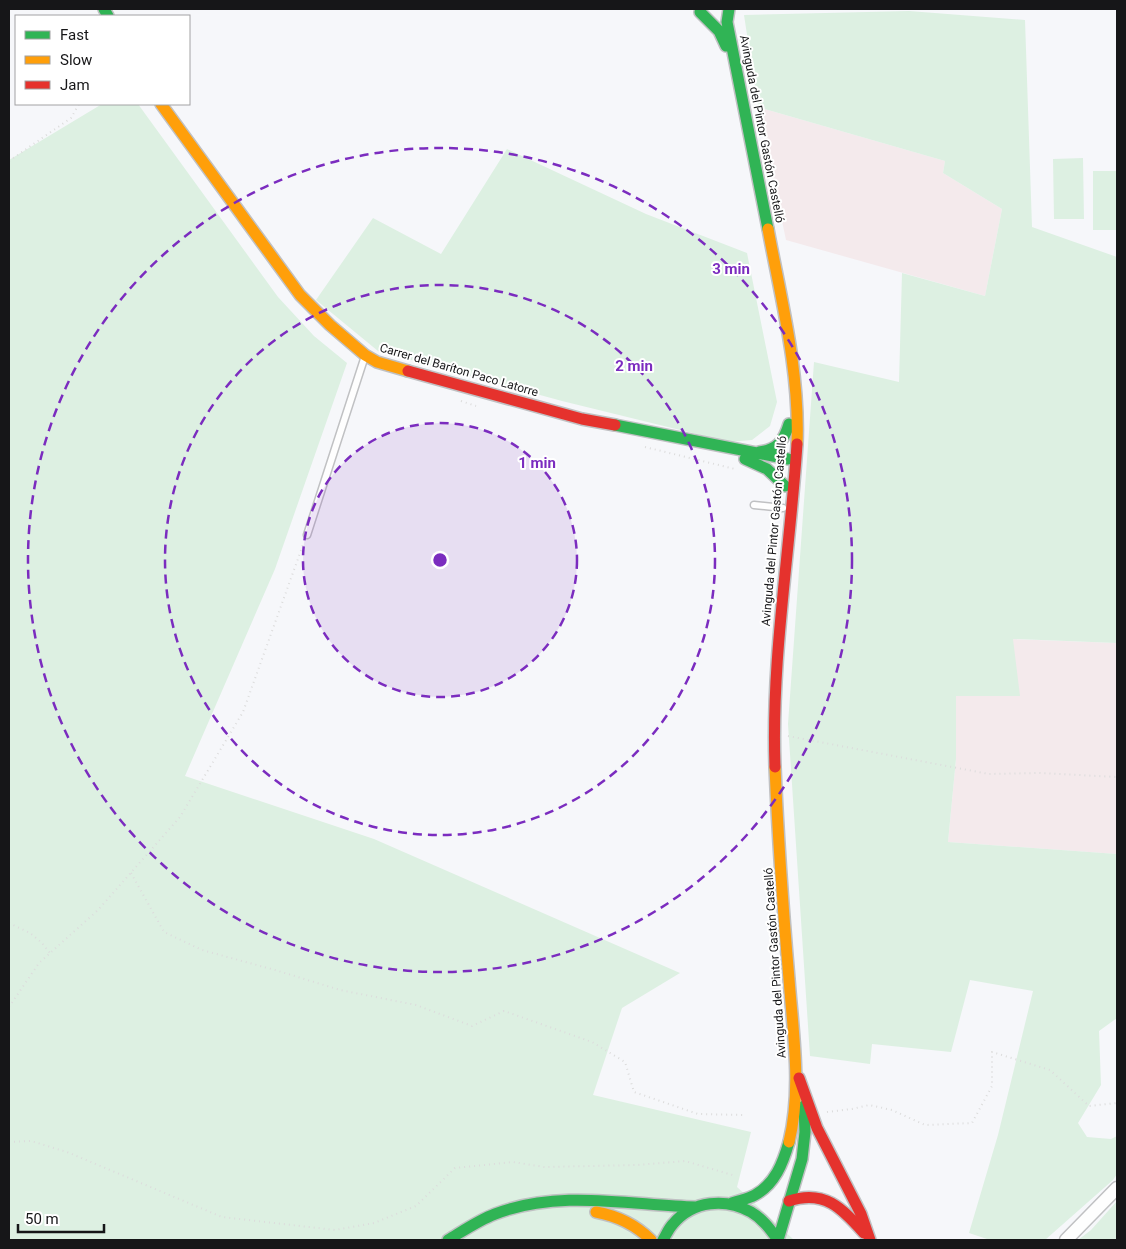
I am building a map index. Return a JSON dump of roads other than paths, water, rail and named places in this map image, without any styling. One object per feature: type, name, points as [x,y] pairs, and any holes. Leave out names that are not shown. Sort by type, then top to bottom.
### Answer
[{"type":"main road","points":[[696,10],[715,12],[723,9]]},
{"type":"main road","name":"Avinguda del Pintor Gastón Castelló","points":[[728,9],[727,22],[748,121],[791,354],[797,402],[796,472],[783,508],[766,690],[769,761],[780,852]]},
{"type":"main road","name":"Avinguda del Pintor Gastón Castelló","points":[[696,10],[718,29],[724,39],[776,310],[788,398],[788,459],[791,463],[778,638],[774,733],[780,852],[797,1072],[791,1132],[782,1164],[774,1179],[764,1189],[732,1203]]},
{"type":"main road","name":"Carrer del Baríton Paco Latorre","points":[[162,105],[300,295],[330,325],[366,355],[378,362],[582,419],[687,441],[788,459]]},
{"type":"main road","name":"Avinguda del Pintor Gastón Castelló","points":[[753,453],[766,452],[776,448],[784,439],[789,424]]},
{"type":"main road","name":"Carrer del Baríton Paco Latorre","points":[[687,441],[763,465],[780,478],[789,489]]},
{"type":"main road","name":"Avinguda del Pintor Gastón Castelló","points":[[797,1072],[817,1128],[861,1214],[870,1239]]},
{"type":"main road","name":"Avinguda del Pintor Gastón Castelló","points":[[778,1240],[798,1177],[802,1154],[804,1125],[801,1086]]},
{"type":"main road","name":"Avinguda del Pintor Gastón Castelló","points":[[789,1201],[808,1196],[828,1201],[840,1208],[870,1239]]},
{"type":"main road","points":[[448,1240],[494,1214],[529,1204],[570,1199],[696,1207]]},
{"type":"main road","points":[[663,1240],[672,1225],[679,1218],[696,1207],[714,1202],[744,1206],[764,1220],[778,1240]]},
{"type":"main road","points":[[464,1240],[478,1231],[516,1215],[557,1208],[584,1210],[616,1216],[632,1222],[643,1230],[651,1240]]},
{"type":"street","points":[[1066,1240],[1117,1188]]},
{"type":"lane","points":[[307,535],[366,355]]},
{"type":"lane","points":[[754,505],[783,508]]}]
